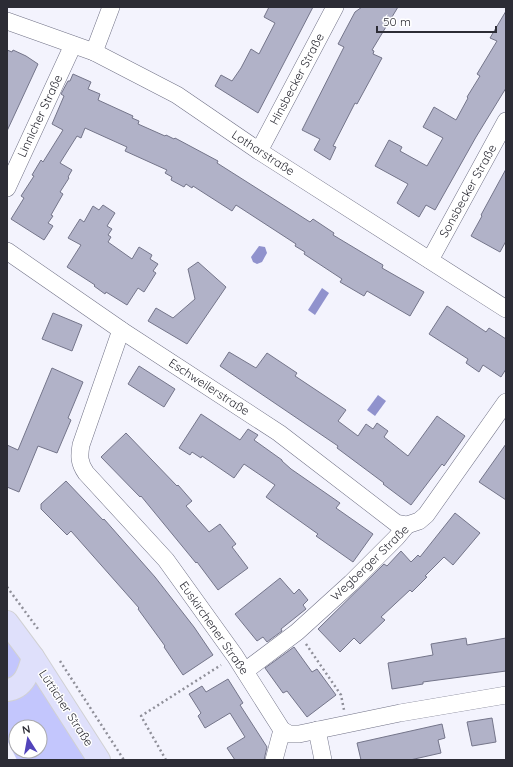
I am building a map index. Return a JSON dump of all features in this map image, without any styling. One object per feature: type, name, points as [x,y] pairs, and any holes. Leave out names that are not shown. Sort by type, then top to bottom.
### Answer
[{"type":"main road","name":"Lütticher Straße","points":[[7,622],[33,657],[100,760]]},
{"type":"main road","name":"Lütticher Straße","points":[[7,690],[20,685],[25,679],[29,673],[33,657]]},
{"type":"street","points":[[94,52],[111,7]]},
{"type":"street","name":"Hinsbecker Straße","points":[[259,151],[335,7]]},
{"type":"street","name":"Lotharstraße","points":[[7,21],[94,52],[177,95],[259,151],[506,309]]},
{"type":"street","name":"Linnicher Straße","points":[[7,188],[74,45]]},
{"type":"street","name":"Sonsbecker Straße","points":[[430,260],[506,121]]},
{"type":"street","name":"Eschweilerstraße","points":[[7,251],[121,330],[279,433],[396,523],[407,525]]},
{"type":"street","name":"Euskirchener Straße","points":[[121,330],[81,445],[79,455],[81,465],[86,473],[166,560],[235,656],[282,730]]},
{"type":"street","name":"Wegberger Straße","points":[[245,671],[298,632],[351,583],[407,525],[419,521],[426,515],[506,402]]},
{"type":"street","points":[[274,760],[282,730],[289,734],[317,730],[400,713],[506,695]]},
{"type":"street","points":[[317,730],[323,760]]},
{"type":"path","points":[[298,632],[341,695],[347,724]]},
{"type":"path","points":[[166,760],[141,716],[235,656]]},
{"type":"shaded area","points":[[259,246],[265,247],[267,253],[262,262],[257,264],[253,262],[251,257]]},
{"type":"shaded area","points":[[322,288],[329,293],[315,315],[308,310]]},
{"type":"shaded area","points":[[378,395],[386,401],[375,416],[367,410]]},
{"type":"shaded area","points":[[7,637],[25,664],[20,672],[7,680]]},
{"type":"shaded area","points":[[34,677],[88,760],[17,760],[48,759],[48,719],[8,719],[8,742],[7,695]]},
{"type":"building","points":[[269,7],[313,7],[258,113],[215,86],[221,75],[232,81],[251,49],[259,54],[275,23],[264,17]]},
{"type":"building","points":[[362,7],[398,7],[372,50],[374,51],[373,54],[382,58],[357,104],[355,103],[333,146],[336,147],[330,160],[314,150],[320,139],[302,130],[344,47],[338,44],[355,12]]},
{"type":"building","points":[[506,11],[506,88],[476,137],[435,210],[426,205],[419,217],[397,203],[408,184],[375,166],[389,140],[402,147],[400,151],[427,166],[443,138],[423,127],[434,107],[456,120],[468,98],[467,97],[480,76],[477,74],[497,41],[490,38]]},
{"type":"building","points":[[7,50],[12,52],[13,50],[38,64],[7,131]]},
{"type":"building","points":[[73,74],[91,82],[88,89],[100,94],[98,100],[133,116],[132,118],[139,121],[138,124],[165,136],[175,138],[218,161],[217,163],[310,222],[313,219],[334,233],[333,235],[383,265],[382,268],[424,292],[410,316],[367,291],[364,296],[340,282],[342,279],[304,254],[305,252],[295,246],[296,244],[236,205],[232,211],[193,186],[192,188],[186,184],[184,187],[171,180],[172,177],[165,173],[167,170],[125,151],[127,147],[85,128],[81,138],[77,136],[60,163],[72,170],[60,192],[63,194],[51,215],[53,216],[48,223],[53,226],[44,240],[11,219],[24,198],[21,196],[34,176],[32,175],[41,160],[43,162],[63,130],[52,124],[64,96],[61,94]]},
{"type":"building","points":[[506,169],[506,241],[500,252],[471,236]]},
{"type":"building","points":[[103,205],[115,213],[107,226],[112,229],[108,235],[111,237],[108,242],[132,259],[139,247],[152,255],[150,259],[158,264],[153,271],[156,273],[144,292],[138,288],[127,305],[106,292],[105,294],[94,286],[95,285],[67,267],[81,245],[68,238],[80,219],[84,222],[93,206],[99,210]]},
{"type":"building","points":[[198,262],[226,287],[187,344],[148,321],[156,308],[173,318],[195,299],[188,269]]},
{"type":"building","points":[[447,306],[486,332],[489,328],[506,339],[506,369],[501,377],[483,365],[479,372],[466,363],[468,359],[429,334]]},
{"type":"building","points":[[53,313],[82,325],[72,351],[42,339]]},
{"type":"building","points":[[229,352],[256,368],[267,353],[297,373],[295,376],[346,410],[338,421],[358,436],[366,424],[373,429],[377,423],[388,431],[384,437],[408,456],[437,416],[465,436],[444,466],[442,464],[411,505],[337,448],[338,446],[220,366]]},
{"type":"building","points":[[139,366],[175,389],[164,407],[128,384]]},
{"type":"building","points":[[52,368],[83,382],[68,418],[71,420],[57,453],[38,446],[19,492],[7,487],[7,445],[18,450]]},
{"type":"building","points":[[201,414],[240,440],[248,429],[258,435],[254,440],[282,460],[291,469],[340,503],[336,508],[373,534],[353,562],[316,536],[318,534],[266,497],[275,485],[244,464],[234,478],[202,456],[201,458],[192,452],[190,455],[179,448]]},
{"type":"building","points":[[126,433],[192,501],[186,506],[209,532],[220,524],[236,544],[232,547],[248,568],[218,590],[197,562],[196,563],[141,496],[140,497],[101,457]]},
{"type":"building","points":[[506,444],[506,500],[479,482]]},
{"type":"building","points":[[66,481],[103,520],[104,519],[155,577],[194,627],[213,655],[183,675],[164,647],[165,646],[138,609],[139,608],[71,531],[67,535],[41,509],[41,504]]},
{"type":"building","points":[[455,513],[480,533],[453,565],[444,557],[425,576],[427,577],[412,592],[410,590],[381,617],[385,620],[360,644],[354,638],[340,652],[318,629],[384,564],[387,566],[401,551],[411,562],[418,555],[420,557]]},
{"type":"building","points":[[280,578],[294,594],[299,589],[308,600],[303,605],[306,609],[281,629],[282,631],[267,642],[263,637],[257,641],[235,614]]},
{"type":"building","points":[[466,638],[467,645],[506,638],[506,671],[423,682],[423,684],[392,689],[388,663],[433,655],[431,644]]},
{"type":"building","points":[[294,647],[312,672],[317,669],[336,695],[307,717],[287,691],[283,693],[265,668]]},
{"type":"building","points":[[228,679],[243,703],[240,705],[267,747],[264,760],[235,760],[227,748],[245,737],[230,713],[205,728],[198,716],[201,713],[189,694],[202,686],[206,692]]},
{"type":"building","points":[[492,718],[496,742],[472,746],[467,722]]},
{"type":"building","points":[[442,724],[445,738],[438,740],[441,753],[410,760],[361,760],[357,743]]}]
